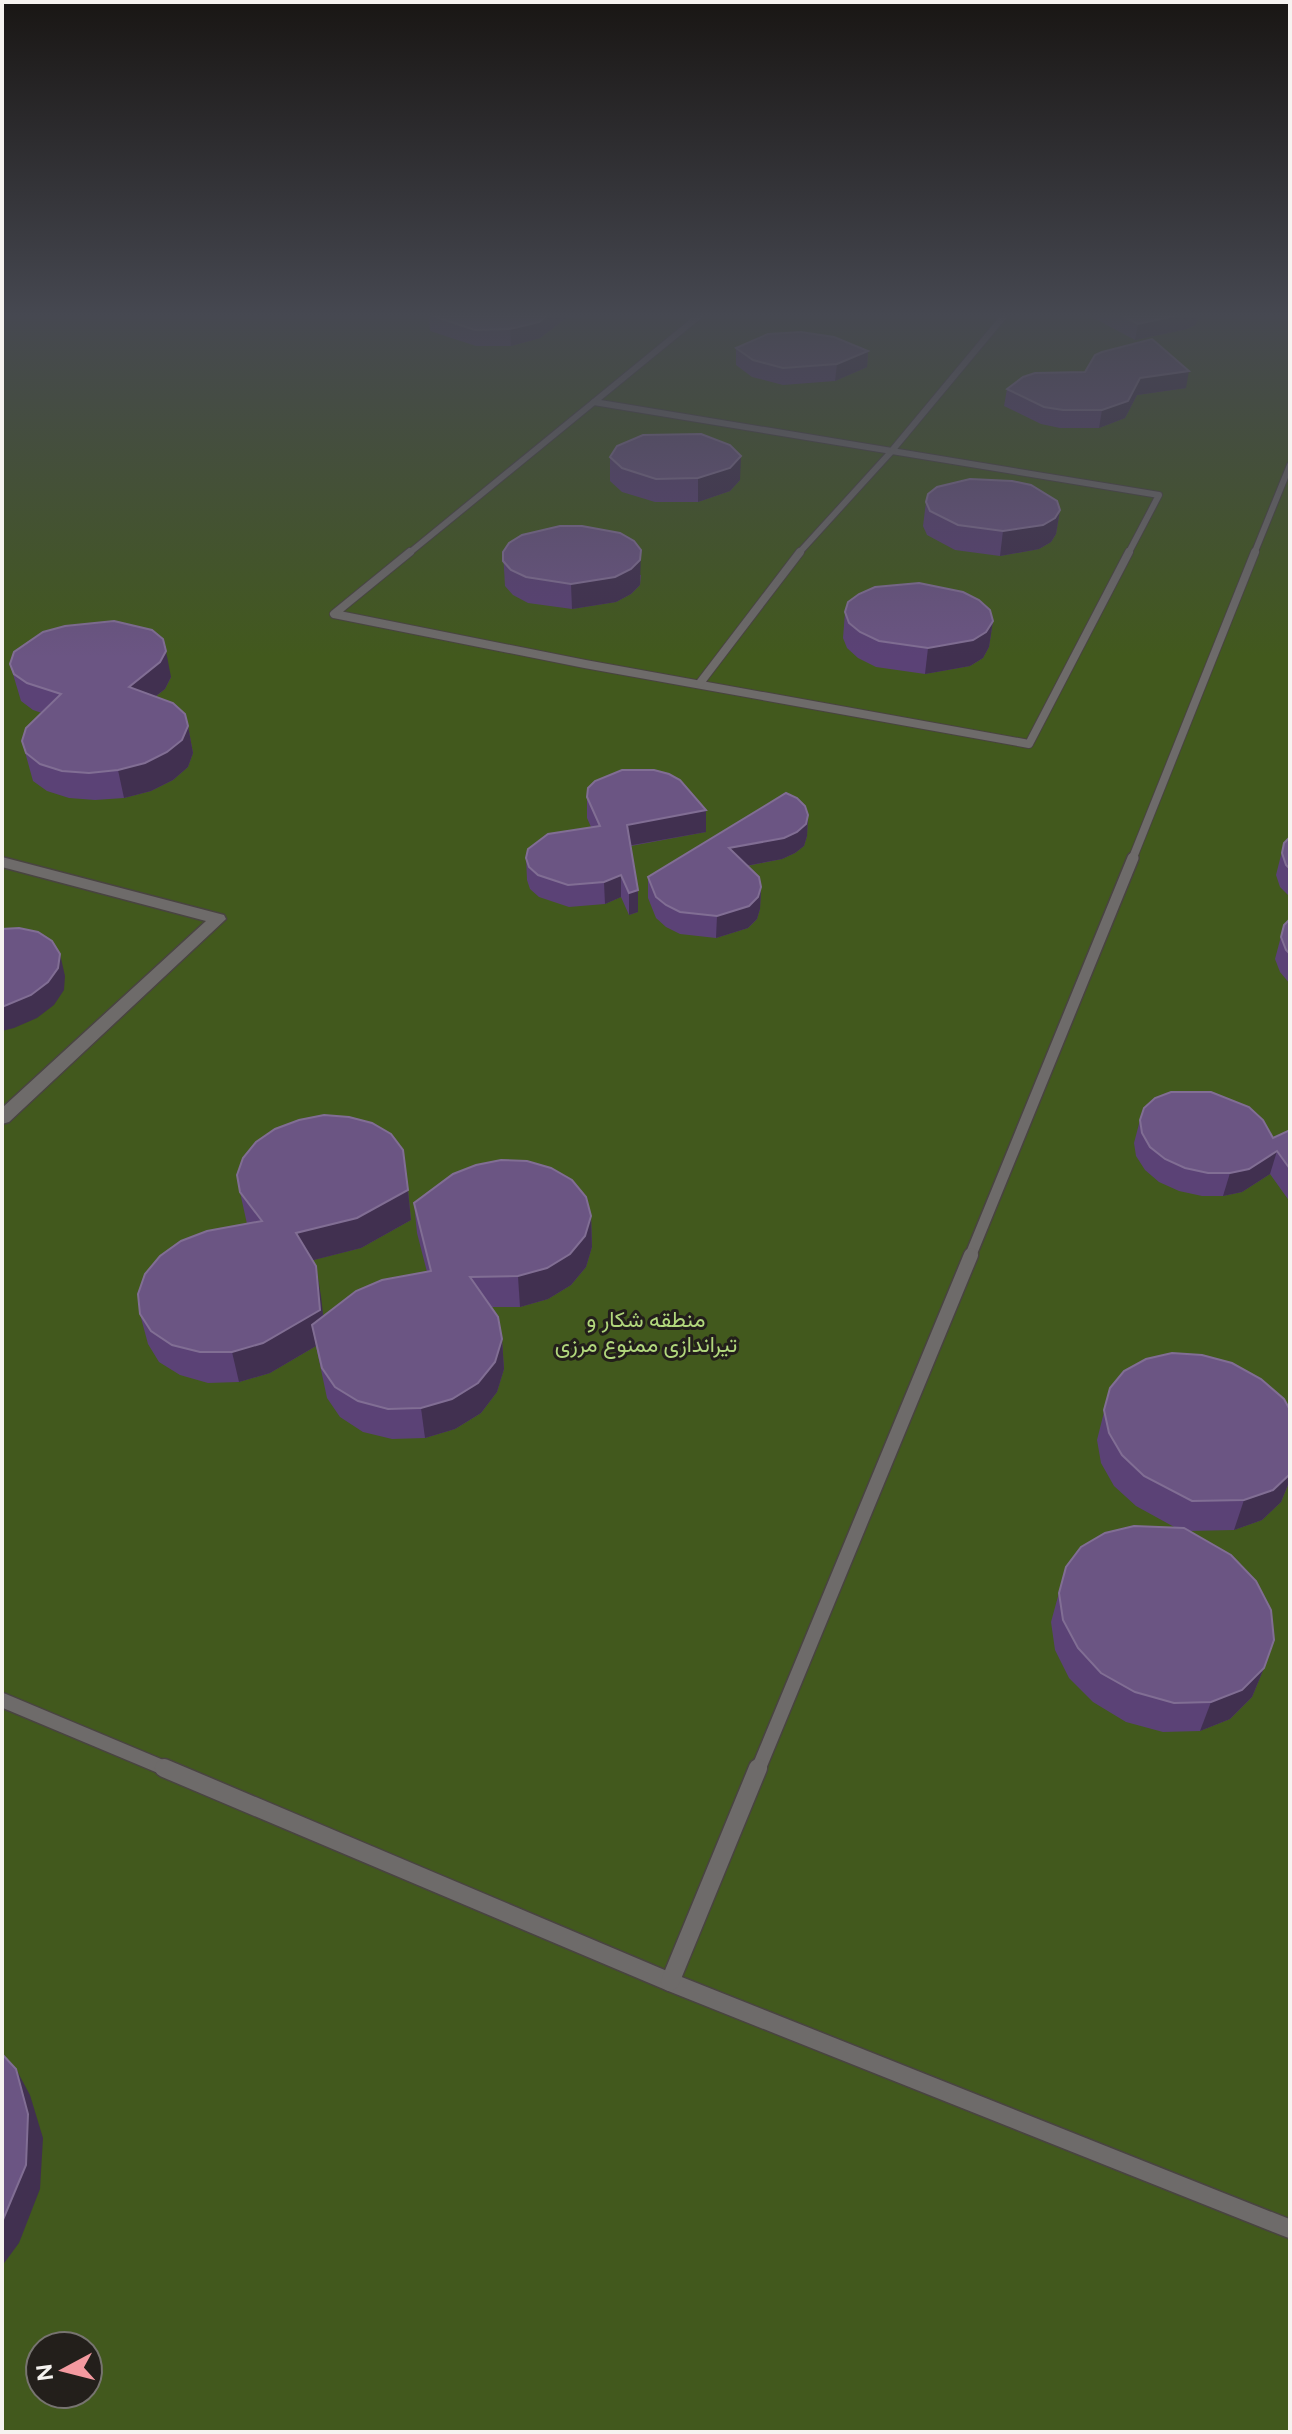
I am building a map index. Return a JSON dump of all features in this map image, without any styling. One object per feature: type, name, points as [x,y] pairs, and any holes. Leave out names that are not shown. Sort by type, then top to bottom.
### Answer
[{"type":"street","points":[[2,862],[218,919],[2,1118]]},
{"type":"lane","points":[[560,430],[334,614],[1029,744],[1159,495],[754,430]]},
{"type":"lane","points":[[700,683],[797,555],[909,430]]},
{"type":"lane","points":[[670,1982],[1066,1025],[1290,465]]},
{"type":"lane","points":[[2,1700],[670,1982],[1290,2229]]},
{"type":"green space","name":"منطقه شکار و تیراندازی ممنوع مرزی","points":[[2,430],[1290,430],[1290,2432],[2,2432]]},
{"type":"building","points":[[701,434],[730,445],[741,456],[730,468],[698,478],[656,479],[622,468],[610,457],[617,446],[643,435]]},
{"type":"building","points":[[970,479],[1031,485],[1057,501],[1060,510],[1055,518],[1043,525],[1003,531],[958,525],[930,511],[926,502],[928,494],[937,487]]},
{"type":"building","points":[[560,526],[582,526],[620,533],[634,541],[641,550],[640,560],[615,577],[571,584],[526,577],[511,570],[503,561],[503,552],[509,543],[522,535]]},
{"type":"building","points":[[919,583],[963,592],[979,600],[990,610],[993,621],[986,632],[973,640],[928,648],[879,641],[849,623],[845,612],[848,602],[859,594],[875,587]]},
{"type":"building","points":[[114,621],[152,630],[163,639],[166,651],[160,662],[129,687],[173,703],[185,714],[188,726],[182,740],[145,763],[118,770],[89,773],[62,771],[40,764],[26,753],[22,741],[26,728],[61,694],[27,683],[14,674],[10,664],[14,652],[43,632],[65,626]]},
{"type":"building","points":[[622,770],[654,770],[669,774],[680,780],[706,810],[627,825],[638,890],[629,893],[621,875],[604,882],[568,885],[538,875],[529,867],[526,858],[528,849],[548,834],[600,826],[587,797],[588,788],[595,781]]},
{"type":"building","points":[[786,793],[805,806],[808,815],[806,824],[784,838],[729,848],[759,877],[761,887],[758,897],[749,906],[717,916],[680,912],[656,897],[648,877]]},
{"type":"building","points":[[1290,837],[1290,869],[1282,853],[1284,843]]},
{"type":"building","points":[[1290,919],[1290,954],[1281,937],[1284,925]]},
{"type":"building","points":[[19,928],[38,932],[52,941],[60,954],[58,968],[48,982],[31,995],[2,1007],[2,929]]},
{"type":"building","points":[[1171,1092],[1211,1092],[1249,1107],[1263,1120],[1273,1138],[1290,1130],[1290,1169],[1277,1151],[1249,1169],[1230,1173],[1208,1173],[1165,1159],[1150,1147],[1142,1133],[1140,1120],[1144,1108],[1155,1098]]},
{"type":"building","points":[[324,1115],[372,1123],[391,1134],[403,1150],[408,1190],[357,1218],[296,1233],[316,1266],[320,1310],[263,1343],[232,1352],[200,1352],[172,1345],[151,1331],[140,1314],[138,1294],[145,1274],[160,1256],[181,1241],[207,1231],[262,1221],[240,1192],[237,1175],[243,1158],[256,1142],[275,1129]]},
{"type":"building","points":[[501,1160],[527,1161],[551,1168],[572,1180],[586,1197],[591,1216],[585,1236],[570,1254],[547,1268],[518,1276],[470,1277],[498,1317],[502,1339],[495,1362],[478,1383],[452,1399],[421,1408],[388,1409],[358,1401],[335,1387],[322,1368],[312,1325],[356,1291],[382,1280],[431,1271],[414,1203],[453,1174]]},
{"type":"building","points":[[1172,1353],[1202,1355],[1232,1363],[1261,1379],[1284,1399],[1290,1410],[1290,1474],[1273,1490],[1244,1500],[1192,1501],[1144,1476],[1122,1455],[1109,1433],[1104,1410],[1110,1388],[1124,1371],[1146,1359]]},
{"type":"building","points":[[1134,1526],[1184,1528],[1231,1555],[1256,1581],[1271,1610],[1274,1640],[1264,1668],[1242,1690],[1211,1702],[1174,1703],[1135,1692],[1101,1673],[1078,1648],[1063,1620],[1059,1593],[1066,1567],[1081,1547],[1105,1533]]},
{"type":"building","points":[[2,2054],[16,2069],[28,2114],[26,2165],[2,2222]]}]
